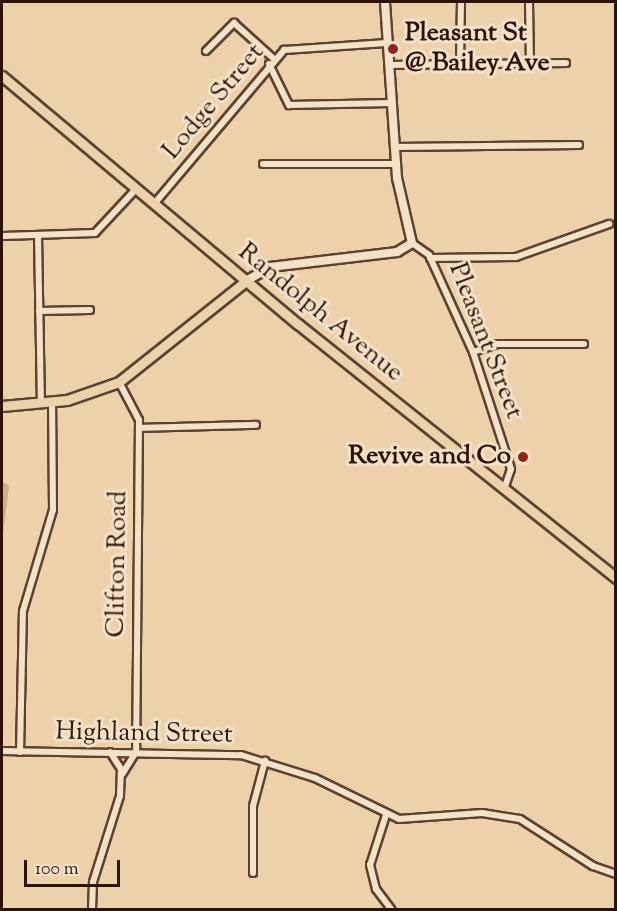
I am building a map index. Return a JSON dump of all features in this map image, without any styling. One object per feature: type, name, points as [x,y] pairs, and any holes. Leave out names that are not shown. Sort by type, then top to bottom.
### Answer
[{"type":"main road","name":"Randolph Avenue","points":[[2,76],[246,280],[615,578]]},
{"type":"main road","points":[[2,406],[52,403],[119,382],[246,280]]},
{"type":"street","points":[[246,280],[270,267],[393,253],[412,243],[396,164],[385,2]]},
{"type":"street","points":[[460,2],[460,64]]},
{"type":"street","points":[[529,2],[531,63]]},
{"type":"street","points":[[206,51],[234,23],[272,61],[289,105],[391,103]]},
{"type":"street","name":"Lodge Street","points":[[154,204],[272,61],[297,46],[387,43]]},
{"type":"street","points":[[388,65],[566,63]]},
{"type":"street","points":[[395,147],[579,145]]},
{"type":"street","points":[[263,164],[396,164]]},
{"type":"street","points":[[3,236],[95,233],[136,189]]},
{"type":"street","points":[[430,258],[516,257],[609,224]]},
{"type":"street","points":[[38,235],[41,404]]},
{"type":"street","name":"Pleasant Street","points":[[412,243],[430,258],[473,352],[511,469],[504,489]]},
{"type":"street","points":[[39,312],[90,310]]},
{"type":"street","points":[[473,352],[498,344],[584,344]]},
{"type":"street","name":"Clifton Road","points":[[119,382],[137,413],[139,428],[136,752]]},
{"type":"street","points":[[20,752],[23,606],[53,510],[52,403]]},
{"type":"street","points":[[139,428],[256,425]]},
{"type":"street","name":"Highland Street","points":[[2,751],[222,753],[265,761],[326,783],[386,815],[412,820],[482,813],[510,816],[615,874]]},
{"type":"street","points":[[110,752],[122,774]]},
{"type":"street","points":[[92,909],[93,882],[109,845],[122,774],[136,752]]},
{"type":"street","points":[[253,873],[254,800],[265,761]]},
{"type":"street","points":[[386,815],[372,844],[370,866],[378,893],[392,909]]},
{"type":"shaded area","points":[[2,481],[9,486],[2,543]]},
{"type":"place","name":"Pleasant St @ Bailey Ave","points":[[393,49]]},
{"type":"place","name":"Revive and Co","points":[[523,457]]}]
